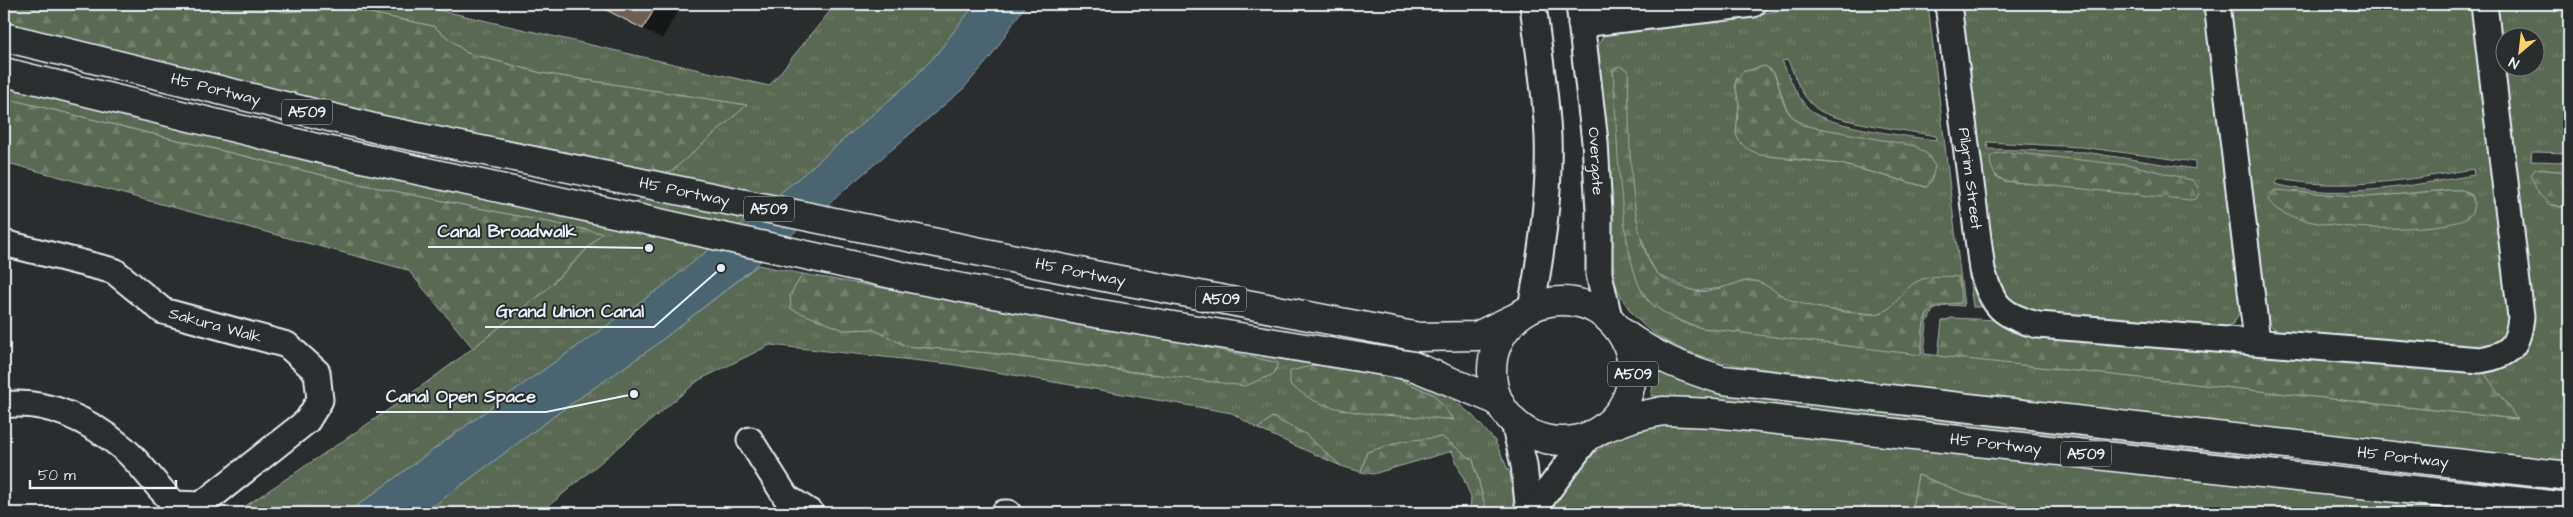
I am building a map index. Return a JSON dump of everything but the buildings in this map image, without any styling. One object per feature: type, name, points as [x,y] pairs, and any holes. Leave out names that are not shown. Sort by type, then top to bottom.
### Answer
[{"type":"main road","name":"H5 Portway","points":[[4,37],[382,130],[926,241],[1420,337],[1477,336],[1523,313]]},
{"type":"main road","name":"A509","points":[[4,72],[259,135],[605,213],[915,279],[1089,312],[1413,366],[1498,402]]},
{"type":"main road","name":"A509","points":[[1571,301],[1591,307],[1614,325],[1630,351],[1633,372],[1630,394],[1620,413],[1596,433],[1569,442],[1549,441],[1530,434],[1514,423],[1498,402],[1492,380],[1492,357],[1500,336],[1523,313],[1550,302],[1571,301]]},
{"type":"main road","name":"H5 Portway","points":[[1614,325],[1646,351],[1677,366],[1723,380],[2569,476]]},
{"type":"main road","name":"H5 Portway","points":[[1596,433],[1634,417],[1663,411],[1714,413],[2569,507]]},
{"type":"street","points":[[1523,313],[1539,268],[1546,203],[1548,136],[1533,4]]},
{"type":"street","points":[[1580,14],[1753,4]]},
{"type":"street","name":"Pilgrim Street","points":[[1948,4],[1982,270],[1993,301],[2004,313],[2019,320],[2038,325],[2480,360],[2498,357],[2511,349],[2519,336],[2521,316],[2484,4]]},
{"type":"street","points":[[2217,4],[2257,341]]},
{"type":"street","name":"Overgate","points":[[1580,14],[1595,142],[1599,274],[1614,325]]},
{"type":"street","name":"Sakura Walk","points":[[4,243],[114,271],[163,311],[287,345],[316,372],[320,400],[308,421],[201,505],[175,504],[124,449],[86,423],[50,408],[21,402],[4,404]]},
{"type":"street","points":[[1514,423],[1524,465],[1530,513]]},
{"type":"street","points":[[1530,513],[1596,433]]},
{"type":"street","points":[[750,440],[786,497],[811,513]]},
{"type":"green space","points":[[4,4],[251,4],[284,12],[350,9],[433,26],[467,53],[541,73],[747,105],[655,186],[4,37]]},
{"type":"green space","points":[[251,4],[413,4],[769,86],[836,4],[975,4],[935,56],[909,83],[799,178],[662,287],[512,392],[347,513],[235,513],[367,424],[465,354],[524,308],[551,284],[577,260],[601,233],[359,184],[4,98],[4,72],[620,216],[746,105],[541,73],[467,53],[433,26],[350,9],[284,12]]},
{"type":"green space","points":[[1596,4],[1645,4],[1610,7]]},
{"type":"green space","points":[[1846,4],[1928,4],[1964,306],[1947,305],[1933,310],[1927,323],[1924,354],[2516,419],[2483,371],[2502,367],[2516,358],[2527,345],[2532,326],[2502,78],[2546,78],[2546,28],[2496,29],[2493,4],[2569,4],[2569,153],[2532,152],[2531,161],[2569,162],[2569,172],[2535,169],[2548,204],[2569,209],[2569,461],[2242,428],[1741,366],[1718,361],[1675,346],[1656,335],[1639,321],[1626,304],[1616,284],[1609,260],[1595,52],[1603,36],[1615,29]],"holes":[[[1788,60],[1807,99],[1817,109],[1826,114],[1855,122],[1936,136],[1937,140],[1873,131],[1823,118],[1808,108],[1795,89],[1782,61]],[[1765,66],[1774,72],[1787,110],[1792,116],[1926,187],[1841,164],[1787,159],[1736,134],[1739,104],[1735,84],[1737,77],[1742,72]],[[1613,70],[1638,228],[1649,260],[1658,275],[1694,291],[1732,287],[1747,281],[1756,281],[1790,300],[1813,308],[1877,314],[1889,309],[1917,281],[1961,303],[1941,304],[1932,308],[1928,313],[1924,326],[1921,354],[1702,328],[1681,322],[1647,300],[1627,242]]]},
{"type":"green space","points":[[1961,4],[2206,4],[2241,309],[2234,323],[2221,329],[2029,312],[2014,305],[2009,300],[1993,271]],"holes":[[[1987,142],[2081,147],[2195,162],[2195,169],[2085,152],[1988,149]],[[1995,176],[2196,199],[2005,181]]]},
{"type":"green space","points":[[2226,4],[2473,4],[2511,321],[2510,332],[2492,349],[2283,333],[2272,327],[2265,318]],"holes":[[[2473,169],[2474,175],[2375,190],[2324,191],[2299,189],[2275,184],[2279,179],[2328,184],[2376,183]],[[2461,190],[2472,195],[2474,203],[2414,227],[2306,193],[2367,197]]]},
{"type":"green space","points":[[1619,66],[1628,70],[1632,177],[1640,235],[1648,258],[1658,274],[1679,286],[1700,291],[1709,291],[1743,282],[1758,282],[1799,303],[1859,314],[1884,312],[1912,284],[1923,279],[1943,276],[1959,277],[1961,303],[1937,307],[1926,316],[1921,355],[1702,328],[1666,314],[1648,300],[1639,284],[1631,261],[1622,200],[1613,69]]},
{"type":"green space","points":[[1765,66],[1776,78],[1787,111],[1802,125],[1915,146],[1927,154],[1935,166],[1932,180],[1927,187],[1841,164],[1760,155],[1746,148],[1739,141],[1736,134],[1739,104],[1735,84],[1742,72]]},
{"type":"green space","points":[[4,98],[359,184],[602,233],[544,292],[473,348],[408,270],[4,162]]},
{"type":"green space","points":[[2008,152],[2135,166],[2192,180],[2198,187],[2199,194],[2196,199],[2190,200],[2005,181],[1994,172],[1990,158],[1994,154]]},
{"type":"green space","points":[[2535,169],[2569,172],[2569,209],[2554,205],[2540,195],[2531,175]]},
{"type":"green space","points":[[2275,190],[2367,197],[2461,190],[2472,196],[2474,203],[2472,213],[2467,218],[2446,224],[2421,227],[2358,227],[2326,224],[2298,218],[2278,210],[2268,198]]},
{"type":"green space","points":[[1966,217],[1986,307],[1973,307],[1962,221]]},
{"type":"green space","points":[[758,265],[803,274],[790,295],[844,330],[873,329],[906,346],[990,353],[1152,375],[1277,363],[1146,334],[1006,317],[908,293],[964,288],[1413,366],[1472,415],[1495,441],[1510,474],[1516,513],[1487,513],[1473,460],[1442,437],[1367,452],[1361,472],[1341,466],[1305,434],[1272,417],[1258,429],[1232,413],[950,364],[770,345],[699,380],[540,513],[424,513],[565,408],[649,350]],"holes":[[[1397,378],[1434,395],[1454,420],[1429,417]]]},
{"type":"green space","points":[[803,274],[1146,334],[1278,363],[1274,374],[1245,386],[990,353],[906,346],[873,329],[844,330],[791,309],[790,295]]},
{"type":"green space","points":[[1952,318],[1997,320],[2483,371],[2517,419],[1938,356],[1942,321]]},
{"type":"green space","points":[[1325,363],[1397,378],[1434,395],[1454,420],[1353,412],[1312,400],[1290,385],[1290,371]]},
{"type":"green space","points":[[1656,371],[1694,385],[1913,417],[2444,479],[2569,489],[2569,501],[1877,424],[1693,397],[1651,396]]},
{"type":"green space","points":[[1714,413],[2569,513],[2035,512],[1964,493],[1918,475],[1911,513],[1548,513],[1576,472],[1604,445],[1638,431]]},
{"type":"green space","points":[[1272,417],[1305,434],[1341,466],[1258,429]]},
{"type":"green space","points":[[1442,437],[1473,460],[1487,513],[1470,513],[1471,497],[1452,451],[1373,474],[1361,472],[1367,452],[1403,441]]},
{"type":"green space","points":[[1918,475],[1964,493],[2035,512],[2150,513],[1911,513]]},
{"type":"water","points":[[975,4],[1026,4],[990,58],[963,89],[742,277],[649,350],[565,408],[424,513],[347,513],[512,392],[662,287],[799,178],[909,83],[935,56]]},
{"type":"place","name":"Canal Broadwalk","points":[[649,248]]},
{"type":"place","name":"Grand Union Canal","points":[[721,268]]},
{"type":"place","name":"Canal Open Space","points":[[634,394]]}]
